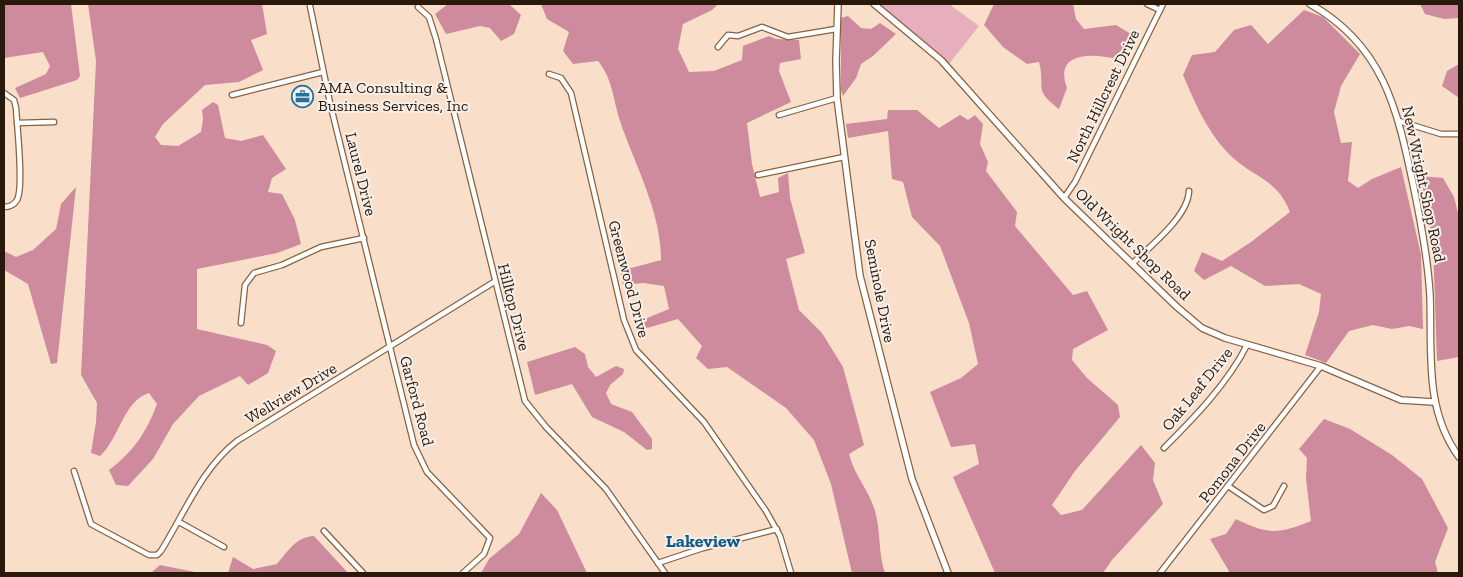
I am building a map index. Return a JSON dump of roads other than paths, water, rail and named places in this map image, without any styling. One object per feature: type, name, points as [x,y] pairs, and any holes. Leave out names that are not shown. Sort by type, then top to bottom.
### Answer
[{"type":"street","name":"Seminole Drive","points":[[838,4],[836,29],[837,98],[860,276],[912,480],[948,573]]},
{"type":"street","name":"Old Wright Shop Road","points":[[874,4],[944,64],[1064,198],[1177,308],[1202,328],[1247,345],[1321,366],[1401,400],[1434,402]]},
{"type":"street","points":[[1147,4],[1160,10]]},
{"type":"street","name":"North Hillcrest Drive","points":[[1064,198],[1076,182],[1163,4]]},
{"type":"street","name":"New Wright Shop Road","points":[[1310,4],[1339,25],[1362,48],[1386,86],[1399,121],[1427,257],[1431,379],[1434,402],[1442,427],[1458,452]]},
{"type":"street","name":"Laurel Drive","points":[[310,6],[323,72],[390,347]]},
{"type":"street","name":"Hilltop Drive","points":[[418,7],[429,17],[434,31],[494,282],[525,401],[546,427],[606,490],[665,573]]},
{"type":"street","points":[[718,47],[728,35],[742,35],[757,27],[768,28],[788,37],[836,29]]},
{"type":"street","points":[[232,95],[323,72]]},
{"type":"street","name":"Greenwood Drive","points":[[549,74],[565,82],[571,94],[622,310],[632,344],[704,422],[776,529],[790,573]]},
{"type":"street","points":[[4,93],[14,100],[17,123],[18,198],[14,204],[4,207]]},
{"type":"street","points":[[779,115],[837,98]]},
{"type":"street","points":[[1399,121],[1441,134],[1459,134]]},
{"type":"street","points":[[17,123],[54,122]]},
{"type":"street","points":[[758,175],[844,157]]},
{"type":"street","points":[[1132,264],[1182,212],[1188,200],[1189,192]]},
{"type":"street","points":[[241,323],[245,285],[254,273],[282,265],[320,246],[364,238]]},
{"type":"street","name":"Wellview Drive","points":[[74,471],[91,524],[149,555],[160,553],[212,465],[224,451],[244,436],[494,282]]},
{"type":"street","name":"Oak Leaf Drive","points":[[1164,448],[1221,384],[1237,363],[1247,345]]},
{"type":"street","name":"Garford Road","points":[[390,347],[418,456],[427,472],[490,538],[490,544],[484,554],[463,573]]},
{"type":"street","name":"Pomona Drive","points":[[1160,573],[1321,366]]},
{"type":"street","points":[[1228,486],[1264,510],[1273,506],[1284,486]]},
{"type":"street","points":[[179,522],[224,547]]},
{"type":"street","points":[[658,563],[703,548],[776,529]]},
{"type":"street","points":[[324,531],[363,573]]},
{"type":"place","name":"AMA Consulting & Business Services, Inc","points":[[302,96]]},
{"type":"district","name":"Lakeview","points":[[703,541]]}]
